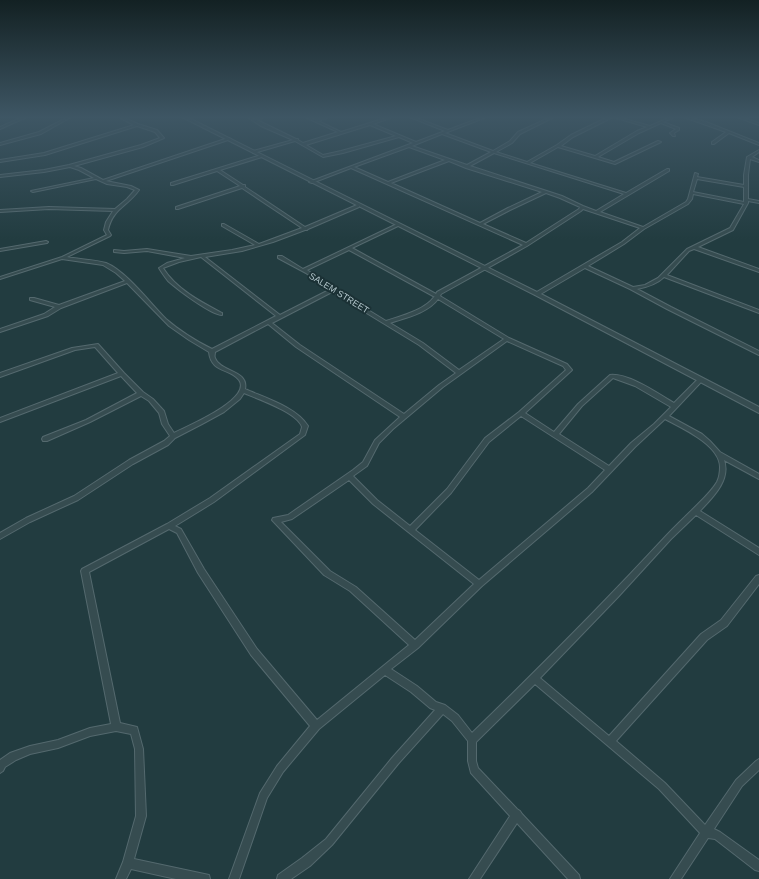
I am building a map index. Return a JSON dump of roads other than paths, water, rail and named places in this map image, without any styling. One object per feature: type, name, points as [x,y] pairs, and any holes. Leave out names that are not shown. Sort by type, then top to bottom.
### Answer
[{"type":"street","points":[[0,161],[25,157]]},
{"type":"street","points":[[0,176],[44,171],[69,166],[99,157]]},
{"type":"street","points":[[102,181],[175,157]]},
{"type":"street","points":[[172,184],[258,157]]},
{"type":"street","points":[[263,157],[358,206],[537,294],[759,410]]},
{"type":"street","points":[[311,182],[379,157]]},
{"type":"street","points":[[440,157],[546,192],[582,207],[598,211],[643,228]]},
{"type":"street","points":[[467,167],[484,157]]},
{"type":"street","points":[[509,157],[626,194]]},
{"type":"street","points":[[527,163],[538,157]]},
{"type":"street","points":[[593,157],[614,163],[627,157]]},
{"type":"street","points":[[749,157],[759,161]]},
{"type":"street","points":[[632,288],[646,286],[666,276],[682,255],[694,247],[732,229],[746,201],[749,157]]},
{"type":"street","points":[[389,183],[448,160]]},
{"type":"street","points":[[79,168],[84,161]]},
{"type":"street","points":[[0,278],[62,258],[110,235],[106,230],[106,223],[114,210],[137,190],[102,181],[79,168],[69,166]]},
{"type":"street","points":[[351,167],[526,245]]},
{"type":"street","points":[[218,170],[306,229]]},
{"type":"street","points":[[598,211],[668,170]]},
{"type":"street","points":[[537,294],[585,266],[643,228],[687,203],[692,193],[696,176],[746,186]]},
{"type":"street","points":[[33,191],[96,178]]},
{"type":"street","points":[[177,208],[244,186]]},
{"type":"street","points":[[481,224],[546,192]]},
{"type":"street","points":[[692,193],[759,202]]},
{"type":"street","points":[[220,314],[194,298],[161,268],[170,263],[242,250],[257,244],[283,238],[358,206]]},
{"type":"street","points":[[387,322],[412,313],[434,300],[437,296],[526,245],[580,210],[582,207]]},
{"type":"street","points":[[0,211],[44,208],[114,210]]},
{"type":"street","points":[[223,225],[257,244]]},
{"type":"street","name":"SALEM STREET","points":[[397,225],[304,270],[332,290],[387,322],[459,373]]},
{"type":"street","points":[[0,250],[46,242]]},
{"type":"street","points":[[694,247],[759,270]]},
{"type":"street","points":[[349,248],[437,296],[507,339],[565,365],[569,370],[521,413],[487,440],[449,491],[410,529]]},
{"type":"street","points":[[116,251],[124,252],[147,250],[192,258]]},
{"type":"street","points":[[203,257],[280,317]]},
{"type":"street","points":[[280,257],[306,272]]},
{"type":"street","points":[[62,258],[108,265],[135,288],[172,325],[197,343],[212,351]]},
{"type":"street","points":[[585,266],[632,288],[668,308],[759,353]]},
{"type":"street","points":[[666,276],[759,312]]},
{"type":"street","points":[[0,331],[46,315],[59,307],[127,282]]},
{"type":"street","points":[[212,351],[332,290]]},
{"type":"street","points":[[32,299],[59,307]]},
{"type":"street","points":[[268,322],[298,346],[404,417]]},
{"type":"street","points":[[415,645],[353,589],[327,573],[274,520],[290,517],[365,464],[377,442],[404,417],[459,373],[507,339]]},
{"type":"street","points":[[0,375],[74,349],[96,345],[122,374],[162,412],[165,424],[173,436]]},
{"type":"street","points":[[0,536],[28,520],[76,498],[131,462],[166,443],[173,436],[234,403],[243,390],[243,382],[239,376],[217,366],[211,356],[212,351]]},
{"type":"street","points":[[0,420],[122,374]]},
{"type":"street","points":[[555,435],[580,405],[612,376],[623,378],[636,384],[674,406]]},
{"type":"street","points":[[234,879],[262,796],[280,769],[316,726],[415,645],[479,584],[573,504],[610,470],[633,445],[665,416],[700,380]]},
{"type":"street","points":[[116,727],[85,571],[169,526],[212,500],[302,435],[305,425],[302,422],[284,409],[243,390]]},
{"type":"street","points":[[45,439],[88,421],[141,393]]},
{"type":"street","points":[[521,413],[610,470]]},
{"type":"street","points":[[665,416],[710,443],[720,454],[759,477]]},
{"type":"street","points":[[472,740],[610,603],[671,534],[705,502],[719,484],[723,472],[720,454]]},
{"type":"street","points":[[349,476],[376,502],[479,584]]},
{"type":"street","points":[[695,511],[759,552]]},
{"type":"street","points":[[169,526],[179,531],[201,571],[254,652],[316,726]]},
{"type":"street","points":[[610,741],[704,637],[724,623],[759,578]]},
{"type":"street","points":[[385,670],[414,689],[433,705],[442,708],[455,718],[472,740],[472,761],[474,770],[517,814],[575,879]]},
{"type":"street","points":[[534,678],[662,786],[705,832],[717,835],[759,866]]},
{"type":"street","points":[[282,879],[306,862],[329,842],[395,761],[442,708]]},
{"type":"street","points":[[1,764],[13,756],[30,750],[58,744],[90,732],[116,727],[134,730],[139,749],[140,816],[128,863],[121,879]]},
{"type":"street","points":[[675,879],[705,832],[740,783],[759,764]]},
{"type":"street","points":[[474,879],[517,814]]},
{"type":"street","points":[[128,863],[205,879]]}]
